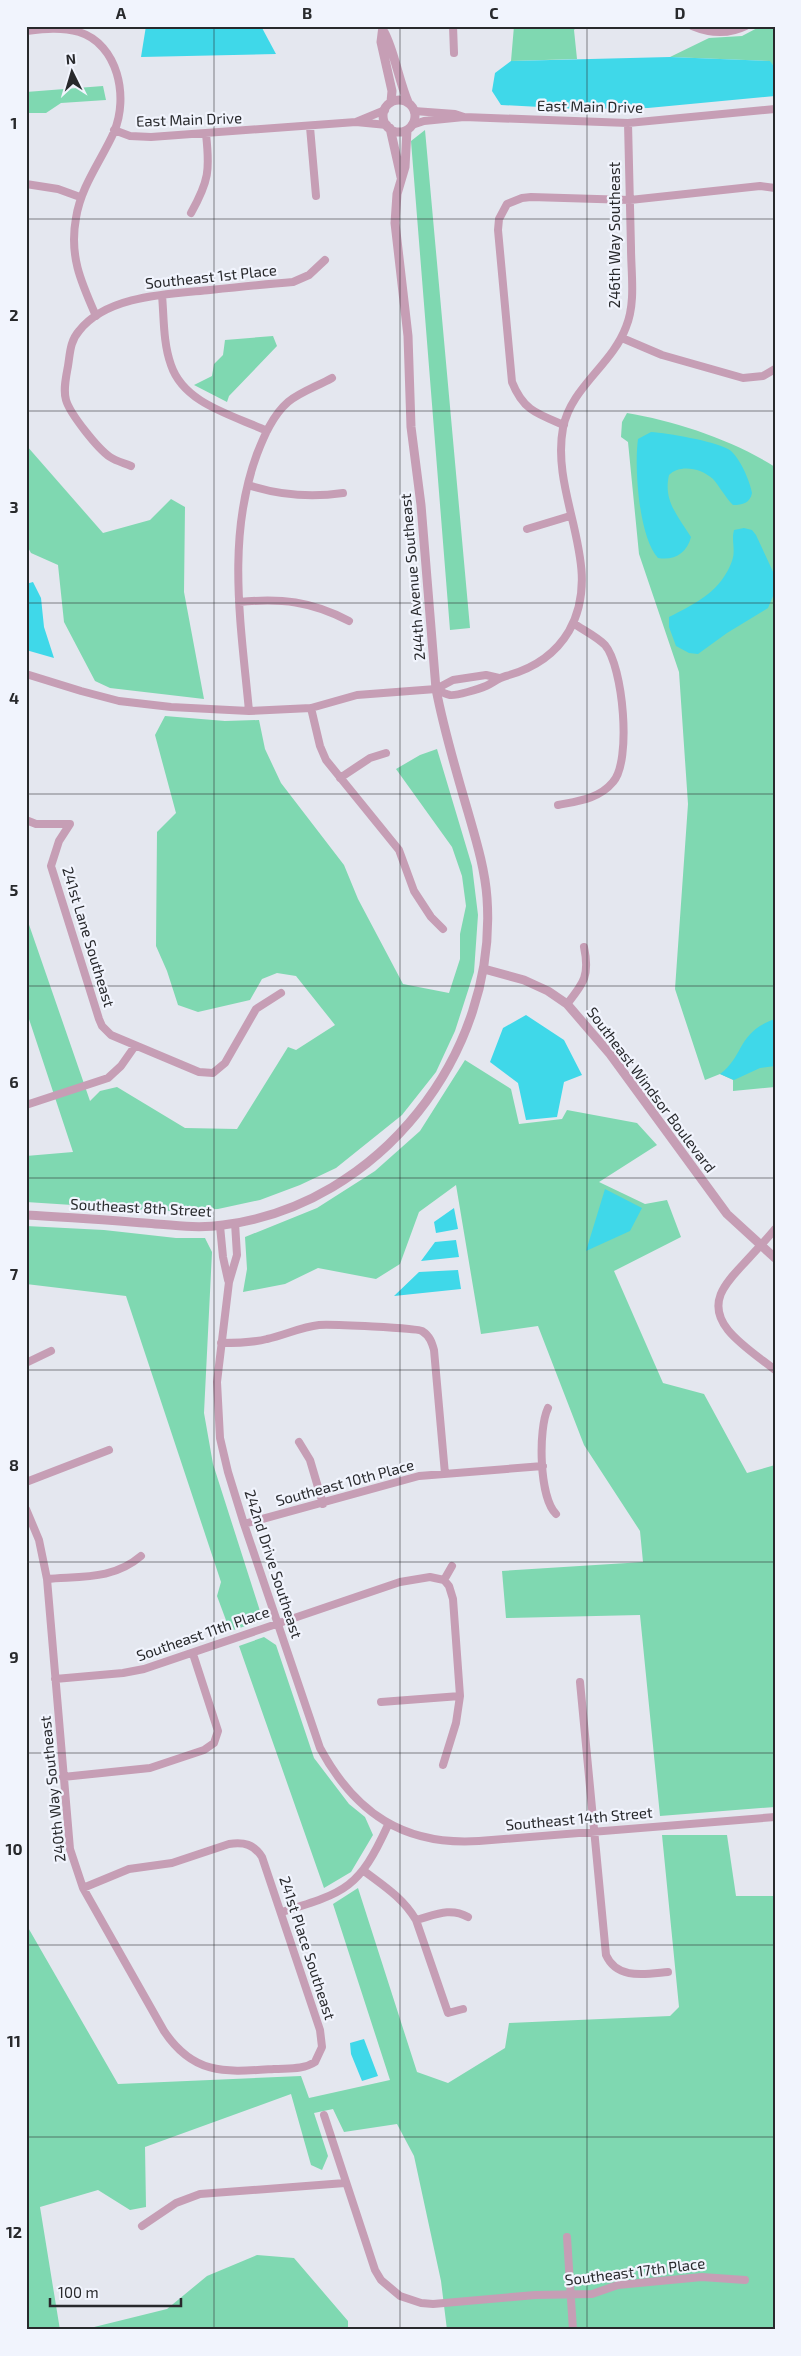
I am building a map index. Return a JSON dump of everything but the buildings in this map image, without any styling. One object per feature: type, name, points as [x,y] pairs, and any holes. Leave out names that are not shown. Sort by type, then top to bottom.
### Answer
[{"type":"street","points":[[452,26],[454,53]]},
{"type":"street","points":[[692,26],[713,32],[728,31],[746,26]]},
{"type":"street","points":[[26,31],[55,28],[80,32],[92,38],[106,51],[114,64],[118,77],[119,108],[114,130],[80,197],[75,228],[75,258],[79,277],[96,316],[84,325],[73,339],[66,380],[66,400],[70,410],[104,453],[117,461],[131,466]]},
{"type":"street","points":[[384,29],[395,66],[408,102],[414,111],[415,118],[409,127],[398,131],[388,127],[384,117],[385,110],[391,102],[392,91],[381,42],[384,29]]},
{"type":"street","points":[[391,102],[399,100],[408,102]]},
{"type":"street","name":"East Main Drive","points":[[409,127],[424,121],[464,118],[628,123],[775,109]]},
{"type":"street","name":"East Main Drive","points":[[356,122],[385,110]]},
{"type":"street","name":"East Main Drive","points":[[414,111],[456,114],[464,118]]},
{"type":"street","name":"East Main Drive","points":[[114,130],[130,136],[206,134],[356,122],[388,127]]},
{"type":"street","name":"246th Way Southeast","points":[[499,678],[518,673],[542,661],[564,640],[573,623],[582,598],[582,567],[570,516],[563,470],[564,425],[580,391],[606,362],[622,338],[627,325],[632,295],[628,123]]},
{"type":"street","points":[[310,127],[316,196]]},
{"type":"street","name":"244th Avenue Southeast","points":[[388,127],[401,177]]},
{"type":"street","name":"244th Avenue Southeast","points":[[409,127],[405,167],[395,207],[395,223],[406,319],[411,427],[422,504],[436,689],[441,716],[483,868],[487,898],[484,969]]},
{"type":"street","points":[[192,213],[208,176],[206,134]]},
{"type":"street","points":[[26,184],[58,189],[80,197]]},
{"type":"street","points":[[564,425],[527,408],[516,393],[512,382],[498,230],[500,219],[507,204],[522,198],[531,197],[630,200],[760,186],[775,188]]},
{"type":"street","name":"Southeast 1st Place","points":[[96,316],[130,301],[162,295],[293,282],[309,275],[325,260]]},
{"type":"street","points":[[162,295],[167,350],[170,364],[180,383],[188,392],[200,400],[267,431]]},
{"type":"street","points":[[622,338],[662,355],[730,375],[754,378],[773,371]]},
{"type":"street","points":[[249,711],[239,602],[238,543],[241,512],[254,462],[267,431],[278,413],[289,402],[332,378]]},
{"type":"street","points":[[248,485],[286,494],[311,496],[343,493]]},
{"type":"street","points":[[527,529],[570,516]]},
{"type":"street","points":[[239,602],[285,600],[337,615],[349,621]]},
{"type":"street","points":[[558,805],[587,799],[606,789],[614,781],[621,769],[623,752],[619,683],[612,658],[605,646],[573,623]]},
{"type":"street","points":[[26,674],[119,701],[171,707],[249,711],[311,708],[357,695],[436,689],[453,680],[486,675],[499,678]]},
{"type":"street","points":[[436,689],[451,695],[487,686],[499,678]]},
{"type":"street","points":[[311,708],[320,746],[326,760],[399,850],[414,891],[431,917],[443,929]]},
{"type":"street","points":[[340,778],[370,758],[386,753]]},
{"type":"street","name":"241st Lane Southeast","points":[[26,820],[36,824],[70,824],[59,841],[51,866],[99,1019],[111,1035],[199,1072],[213,1073],[225,1063],[256,1009],[281,993]]},
{"type":"street","points":[[567,1004],[582,986],[586,975],[587,961],[584,947]]},
{"type":"street","name":"Southeast Windsor Boulevard","points":[[484,969],[524,980],[548,991],[567,1004],[610,1054],[727,1214],[775,1258]]},
{"type":"street","name":"Southeast 8th Street","points":[[26,1215],[185,1226],[220,1226],[268,1216],[302,1203],[354,1173],[388,1147],[414,1118],[439,1084],[456,1054],[473,1011],[484,969]]},
{"type":"street","points":[[26,1105],[108,1078],[121,1066],[135,1046]]},
{"type":"street","name":"242nd Drive Southeast","points":[[235,1224],[237,1255],[229,1282],[217,1382],[220,1438],[228,1472],[320,1748],[349,1793],[388,1825]]},
{"type":"street","name":"242nd Drive Southeast","points":[[220,1226],[223,1257],[229,1282]]},
{"type":"street","points":[[775,1229],[726,1283],[720,1294],[719,1310],[721,1320],[729,1331],[775,1370]]},
{"type":"street","points":[[221,1343],[255,1342],[303,1327],[339,1324],[389,1329],[414,1328],[428,1336],[434,1350],[445,1474]]},
{"type":"street","points":[[26,1363],[51,1350]]},
{"type":"street","points":[[548,1408],[542,1426],[543,1466],[548,1502],[556,1514]]},
{"type":"street","points":[[299,1442],[310,1460],[323,1504]]},
{"type":"street","points":[[26,1482],[109,1450]]},
{"type":"street","name":"Southeast 10th Place","points":[[244,1524],[323,1504],[404,1480],[445,1474],[543,1466]]},
{"type":"street","name":"240th Way Southeast","points":[[26,1509],[39,1540],[47,1579],[70,1849],[83,1888],[164,2031],[178,2048],[196,2062],[228,2072],[309,2066]]},
{"type":"street","points":[[47,1579],[116,1572],[128,1567],[140,1556]]},
{"type":"street","points":[[443,1765],[456,1723],[460,1696],[453,1599],[449,1586],[444,1580],[452,1566]]},
{"type":"street","name":"Southeast 11th Place","points":[[55,1679],[130,1672],[193,1654],[400,1582],[430,1577],[444,1580]]},
{"type":"street","points":[[63,1777],[150,1768],[204,1750],[216,1737],[218,1731],[193,1654]]},
{"type":"street","points":[[580,1682],[604,1944],[610,1963],[615,1968],[631,1974],[668,1972]]},
{"type":"street","points":[[381,1702],[460,1696]]},
{"type":"street","name":"Southeast 14th Street","points":[[388,1825],[425,1839],[446,1842],[775,1817]]},
{"type":"street","points":[[282,1912],[336,1893],[350,1884],[364,1871],[388,1825]]},
{"type":"street","name":"241st Place Southeast","points":[[83,1888],[129,1869],[159,1866],[229,1844],[246,1843],[258,1850],[282,1912],[322,2039],[320,2056],[309,2066]]},
{"type":"street","points":[[364,1871],[398,1897],[416,1920],[448,2013],[462,2009]]},
{"type":"street","points":[[416,1920],[444,1912],[458,1912],[468,1917]]},
{"type":"street","points":[[142,2226],[176,2203],[200,2194],[345,2183],[324,2115]]},
{"type":"street","name":"Southeast 17th Place","points":[[345,2183],[375,2270],[390,2288],[409,2300],[433,2304],[535,2295],[592,2294],[618,2285],[702,2277],[746,2280]]},
{"type":"street","points":[[567,2237],[572,2330]]},
{"type":"green space","points":[[514,26],[577,26],[574,30],[577,59],[511,61]]},
{"type":"green space","points":[[761,26],[775,26],[775,68],[769,61],[670,57],[709,38],[742,36]]},
{"type":"green space","points":[[103,86],[106,100],[61,103],[46,113],[26,113],[26,92]]},
{"type":"green space","points":[[425,130],[470,628],[450,630],[411,141]]},
{"type":"green space","points":[[273,336],[277,346],[229,396],[227,402],[194,385],[212,376],[214,364],[223,355],[225,340]]},
{"type":"green space","points":[[627,413],[684,426],[741,448],[775,467],[775,1087],[733,1091],[733,1080],[720,1074],[705,1080],[675,989],[688,804],[679,672],[639,554],[628,442],[621,437],[622,422]]},
{"type":"green space","points":[[26,445],[103,533],[150,520],[171,499],[185,507],[184,592],[204,699],[110,688],[95,681],[64,622],[58,565],[31,553],[26,544]]},
{"type":"green space","points":[[165,716],[225,721],[259,720],[265,749],[281,783],[344,865],[358,899],[403,984],[449,993],[460,959],[460,934],[466,906],[462,876],[452,847],[396,769],[420,755],[437,749],[472,866],[478,915],[474,972],[455,1031],[436,1072],[402,1115],[336,1168],[300,1185],[260,1200],[218,1209],[165,1211],[26,1202],[26,1156],[73,1152],[26,1010],[26,916],[90,1101],[100,1091],[117,1087],[185,1128],[237,1129],[288,1047],[296,1050],[335,1025],[296,976],[277,973],[262,979],[250,1000],[198,1012],[178,1005],[167,971],[156,946],[157,832],[176,813],[155,735]]},
{"type":"green space","points":[[465,1060],[511,1089],[519,1124],[562,1119],[567,1110],[637,1123],[657,1145],[599,1182],[645,1204],[667,1200],[681,1237],[614,1271],[663,1383],[704,1394],[747,1473],[775,1465],[775,1807],[660,1816],[640,1615],[506,1618],[502,1571],[643,1562],[640,1531],[584,1445],[538,1326],[481,1334],[456,1185],[419,1212],[400,1264],[376,1279],[318,1268],[285,1284],[243,1292],[247,1269],[245,1237],[317,1208],[375,1171],[420,1131]]},
{"type":"green space","points":[[26,1226],[104,1230],[176,1238],[205,1238],[212,1252],[204,1413],[213,1464],[260,1611],[258,1622],[230,1631],[217,1596],[221,1582],[126,1296],[26,1284]]},
{"type":"green space","points":[[264,1637],[276,1645],[314,1758],[349,1804],[365,1817],[373,1835],[351,1872],[324,1888],[239,1646]]},
{"type":"green space","points":[[662,1835],[727,1835],[736,1896],[775,1896],[775,2330],[447,2330],[441,2281],[414,2156],[397,2124],[344,2132],[333,2109],[314,2113],[328,2156],[322,2170],[311,2165],[291,2094],[145,2147],[146,2207],[130,2210],[98,2190],[40,2207],[60,2330],[26,2330],[26,1924],[118,2084],[301,2076],[309,2098],[390,2080],[333,1904],[358,1888],[417,2072],[448,2083],[505,2048],[509,2023],[670,2016],[679,2007]]},
{"type":"green space","points":[[257,2255],[294,2258],[348,2321],[348,2330],[82,2330],[167,2309],[207,2276]]},
{"type":"water","points":[[146,26],[261,26],[276,54],[141,57]]},
{"type":"water","points":[[670,57],[770,61],[775,68],[775,96],[648,108],[577,109],[501,105],[492,91],[495,73],[511,61]]},
{"type":"water","points":[[651,432],[690,438],[728,449],[736,457],[743,469],[752,493],[750,499],[745,503],[733,505],[713,479],[703,472],[679,469],[669,475],[668,493],[670,501],[691,537],[689,543],[679,555],[664,559],[658,558],[646,535],[639,502],[638,439]]},
{"type":"water","points":[[744,528],[752,530],[756,535],[775,576],[773,596],[768,608],[727,633],[698,654],[689,653],[676,646],[669,627],[669,617],[689,607],[715,588],[732,561],[734,530]]},
{"type":"water","points":[[33,582],[41,598],[44,627],[54,658],[26,650],[26,584]]},
{"type":"water","points":[[526,1015],[564,1040],[582,1075],[564,1082],[557,1117],[526,1120],[518,1083],[490,1062],[503,1028]]},
{"type":"water","points":[[775,1019],[775,1066],[760,1068],[734,1080],[720,1074],[728,1067],[747,1037],[754,1030]]},
{"type":"water","points":[[605,1189],[642,1208],[630,1231],[586,1251]]},
{"type":"water","points":[[454,1208],[458,1229],[436,1233],[434,1222]]},
{"type":"water","points":[[456,1240],[459,1257],[421,1261],[435,1242]]},
{"type":"water","points":[[458,1270],[461,1289],[394,1296],[419,1272]]},
{"type":"water","points":[[364,2039],[378,2076],[362,2081],[351,2054],[350,2043]]}]
